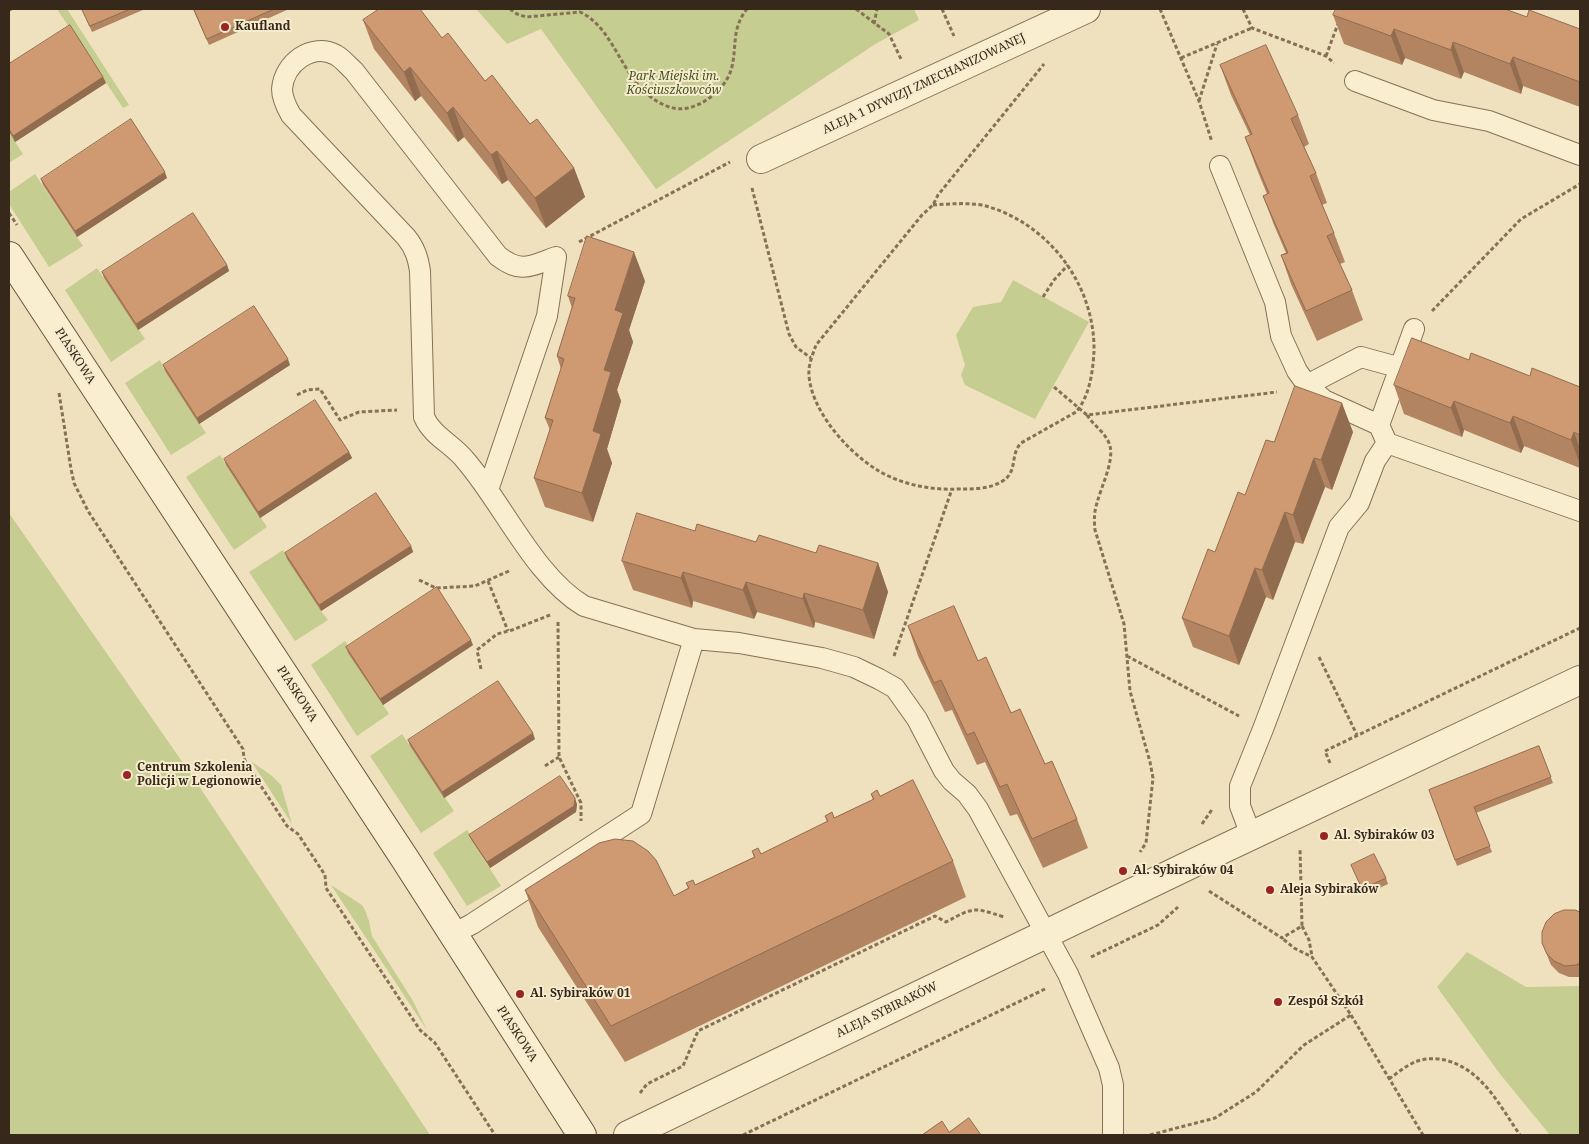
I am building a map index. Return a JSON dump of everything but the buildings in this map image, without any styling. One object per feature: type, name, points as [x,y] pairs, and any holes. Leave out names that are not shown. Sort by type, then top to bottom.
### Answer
[{"type":"street","name":"ALEJA 1 DYWIZJI ZMECHANIZOWANEJ","points":[[762,159],[1084,9]]},
{"type":"street","name":"PIASKOWA","points":[[9,256],[400,851],[582,1135]]},
{"type":"street","name":"ALEJA SYBIRAKÓW","points":[[628,1135],[1046,933],[1580,680]]},
{"type":"lane","points":[[488,490],[547,316],[556,257],[525,268],[508,264],[498,256],[354,71],[336,55],[320,51],[305,55],[292,64],[284,77],[282,91],[286,106],[291,115],[406,237],[418,256],[424,417],[432,431],[465,459],[536,559],[558,586],[584,606],[694,639],[739,643],[822,658],[854,667],[895,688],[917,719],[944,771],[952,781],[968,794],[978,809],[1068,974],[1109,1068],[1113,1085],[1113,1135]]},
{"type":"lane","points":[[1355,81],[1434,110],[1489,120],[1580,155]]},
{"type":"lane","points":[[1220,166],[1275,302],[1281,336],[1297,371],[1307,385],[1324,400],[1383,434],[1580,511]]},
{"type":"lane","points":[[1252,835],[1240,806],[1240,786],[1299,635],[1338,527],[1359,504],[1375,461],[1414,329]]},
{"type":"lane","points":[[1307,385],[1361,357],[1401,368]]},
{"type":"lane","points":[[453,934],[472,924],[641,814],[694,639]]},
{"type":"path","points":[[510,9],[526,17],[580,12],[588,16],[611,44],[641,90],[654,100],[669,107],[683,109],[697,106],[710,97],[721,88],[729,77],[734,62],[736,29],[747,9]]},
{"type":"path","points":[[856,9],[888,34],[916,87]]},
{"type":"path","points":[[874,24],[877,9]]},
{"type":"path","points":[[1160,9],[1199,101],[1220,166]]},
{"type":"path","points":[[1243,9],[1252,28]]},
{"type":"path","points":[[1181,58],[1252,28],[1326,56],[1341,17]]},
{"type":"path","points":[[1199,101],[1217,43]]},
{"type":"path","points":[[933,206],[954,203],[985,206],[1003,212],[1039,234],[1053,247],[1068,266],[1085,297],[1094,337],[1094,359],[1091,376],[1087,392],[1076,412],[1022,443],[1016,449],[1014,467],[1011,473],[1002,482],[977,488],[952,489],[916,486],[891,478],[853,453],[835,433],[820,408],[809,374],[811,358],[816,345],[922,215],[933,206],[938,195],[1047,61]]},
{"type":"path","points":[[556,257],[562,252],[737,158],[762,159]]},
{"type":"path","points":[[1414,329],[1521,219],[1580,184]]},
{"type":"path","points":[[752,188],[789,334],[796,347],[811,358]]},
{"type":"path","points":[[1043,296],[1054,280],[1068,266]]},
{"type":"path","points":[[58,385],[71,469],[80,496],[88,511],[243,749],[246,763],[287,826],[298,834],[324,875],[326,888],[420,1030],[435,1043],[495,1135]]},
{"type":"path","points":[[1088,415],[1274,393],[1307,385]]},
{"type":"path","points":[[1054,387],[1088,415],[1092,423],[1107,439],[1110,446],[1110,460],[1094,516],[1095,530],[1124,624],[1130,691],[1150,762],[1152,778],[1146,843],[1137,857]]},
{"type":"path","points":[[297,395],[307,390],[320,389],[340,420],[359,412],[424,409]]},
{"type":"path","points":[[885,682],[952,489]]},
{"type":"path","points":[[419,580],[436,588],[476,586],[488,581],[508,631]]},
{"type":"path","points":[[481,669],[477,650],[497,634],[555,613]]},
{"type":"path","points":[[560,616],[558,622],[559,757],[581,803],[579,855]]},
{"type":"path","points":[[1332,767],[1324,751],[1580,628]]},
{"type":"path","points":[[1299,635],[1320,658],[1357,735]]},
{"type":"path","points":[[1127,656],[1263,729]]},
{"type":"path","points":[[545,766],[559,757]]},
{"type":"path","points":[[1199,829],[1223,793],[1240,786]]},
{"type":"path","points":[[1300,844],[1302,926],[1309,940],[1312,957],[1351,1015],[1423,1135]]},
{"type":"path","points":[[1204,886],[1294,948],[1312,957]]},
{"type":"path","points":[[1085,960],[1162,923],[1182,902]]},
{"type":"path","points":[[636,1098],[646,1084],[683,1066],[698,1031],[935,916],[946,922],[970,909],[985,910],[1010,919],[1032,909]]},
{"type":"path","points":[[1282,938],[1302,926]]},
{"type":"path","points":[[744,1135],[1046,989]]},
{"type":"path","points":[[1150,1135],[1215,1118],[1232,1108],[1256,1092],[1304,1045],[1351,1015]]},
{"type":"path","points":[[1389,1079],[1416,1061],[1440,1058],[1459,1064],[1484,1082],[1520,1135]]},
{"type":"path","points":[[1171,1130],[1175,1135]]},
{"type":"green space","points":[[57,9],[67,9],[129,105],[123,108]]},
{"type":"green space","name":"Park Miejski im. Kościuszkowców","points":[[476,9],[914,9],[919,20],[877,43],[656,189],[541,29],[507,44]]},
{"type":"green space","points":[[9,132],[23,154],[9,163]]},
{"type":"green space","points":[[35,174],[83,246],[49,267],[9,204],[9,192]]},
{"type":"green space","points":[[97,268],[145,339],[111,362],[65,290]]},
{"type":"green space","points":[[1013,280],[1089,322],[1035,419],[965,385],[961,375],[965,365],[956,335],[973,307],[1001,302]]},
{"type":"green space","points":[[160,360],[165,371],[206,433],[171,455],[125,383]]},
{"type":"green space","points":[[220,455],[267,527],[234,550],[186,477]]},
{"type":"green space","name":"Centrum Szkolenia Policji w Legionowie","points":[[9,513],[197,783],[430,1135],[9,1135]]},
{"type":"green space","points":[[283,550],[328,620],[295,641],[249,572]]},
{"type":"green space","points":[[345,641],[351,650],[349,653],[389,714],[357,736],[311,665]]},
{"type":"green space","points":[[402,734],[454,811],[421,833],[370,756]]},
{"type":"green space","points":[[251,761],[281,785],[292,824]]},
{"type":"green space","points":[[467,830],[501,886],[467,906],[433,853]]},
{"type":"green space","points":[[331,885],[362,905],[369,921],[372,936],[413,1001],[427,1030]]},
{"type":"green space","points":[[1467,952],[1526,987],[1580,986],[1580,1135],[1550,1135],[1500,1074],[1437,987]]},
{"type":"place","name":"Kaufland","points":[[225,27]]},
{"type":"place","name":"Centrum Szkolenia Policji w Legionowie","points":[[127,775]]},
{"type":"place","name":"Al. Sybiraków 03","points":[[1324,836]]},
{"type":"place","name":"Al. Sybiraków 04","points":[[1123,871]]},
{"type":"place","name":"Aleja Sybiraków","points":[[1270,890]]},
{"type":"place","name":"Al. Sybiraków 01","points":[[520,994]]},
{"type":"place","name":"Zespół Szkół","points":[[1278,1002]]}]
